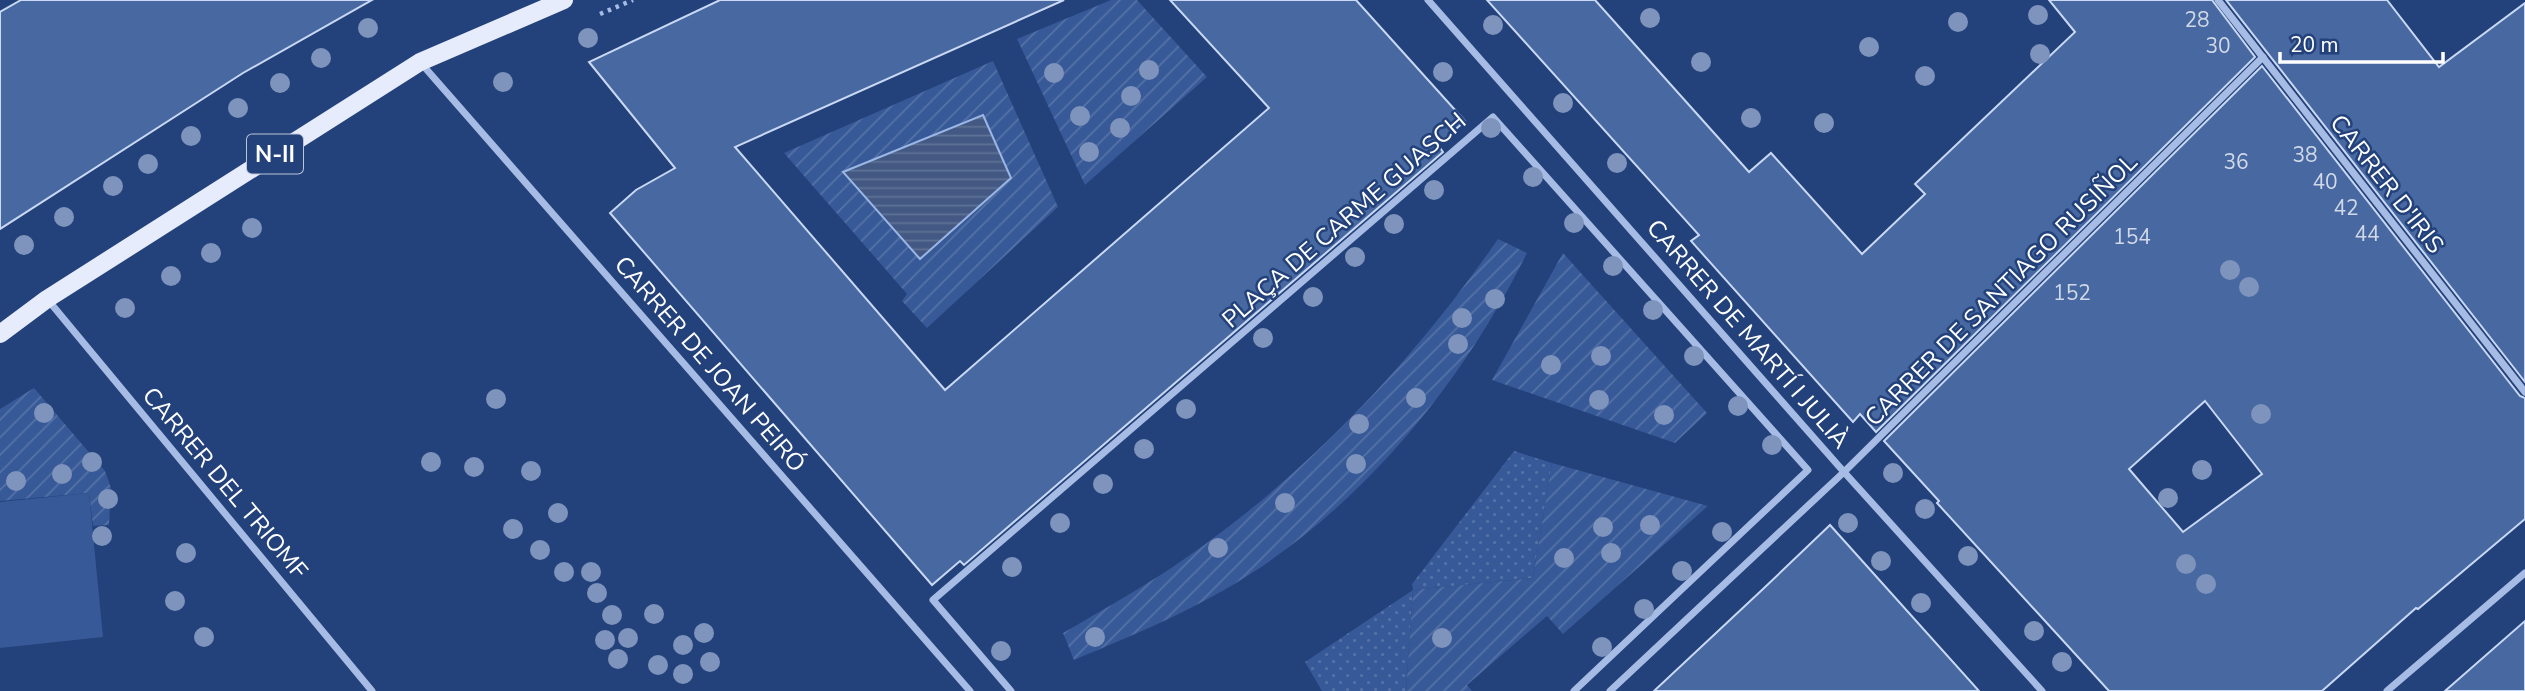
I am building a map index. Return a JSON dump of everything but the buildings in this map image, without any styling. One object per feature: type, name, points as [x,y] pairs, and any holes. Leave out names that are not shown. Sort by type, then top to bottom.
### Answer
[{"type":"main road","name":"N-II","points":[[0,334],[47,299],[420,62],[564,0]]},
{"type":"street","name":"CARRER DE MARTÍ I JULIÀ","points":[[1428,0],[1844,472],[2042,691]]},
{"type":"street","name":"CARRER D'IRIS","points":[[2218,0],[2525,392]]},
{"type":"street","name":"CARRER DE SANTIAGO RUSIÑOL","points":[[1610,691],[1844,472],[2263,57]]},
{"type":"street","name":"CARRER DE JOAN PEIRÓ","points":[[420,62],[970,691]]},
{"type":"street","name":"PLAÇA DE CARME GUASCH","points":[[1011,691],[933,600],[1493,117],[1808,470],[1574,691]]},
{"type":"street","name":"CARRER DEL TRIOMF","points":[[47,299],[372,691]]},
{"type":"street","points":[[2387,691],[2525,573]]},
{"type":"shaded area","points":[[1111,0],[1137,0],[1207,77],[1085,185],[1017,39]]},
{"type":"shaded area","points":[[993,61],[1058,207],[927,328],[902,301],[907,294],[784,153]]},
{"type":"shaded area","points":[[983,115],[1011,178],[920,259],[843,172]]},
{"type":"shaded area","points":[[1498,239],[1527,253],[1475,344],[1445,388],[1377,469],[1339,506],[1255,571],[1189,609],[1074,660],[1063,633],[1190,555],[1235,522],[1318,450],[1396,370],[1466,284]]},
{"type":"shaded area","points":[[1563,253],[1707,413],[1675,443],[1492,380]]},
{"type":"shaded area","points":[[34,388],[105,471],[111,488],[109,525],[93,526],[89,493],[0,501],[0,409]]},
{"type":"shaded area","points":[[1514,451],[1552,463],[1533,578],[1413,590],[1412,584]]},
{"type":"shaded area","points":[[1552,463],[1708,506],[1563,634],[1547,616],[1467,685],[1472,691],[1406,691],[1413,590],[1533,578]]},
{"type":"shaded area","points":[[89,493],[103,637],[0,648],[0,502]]},
{"type":"shaded area","points":[[1413,590],[1406,691],[1322,691],[1305,662]]}]
